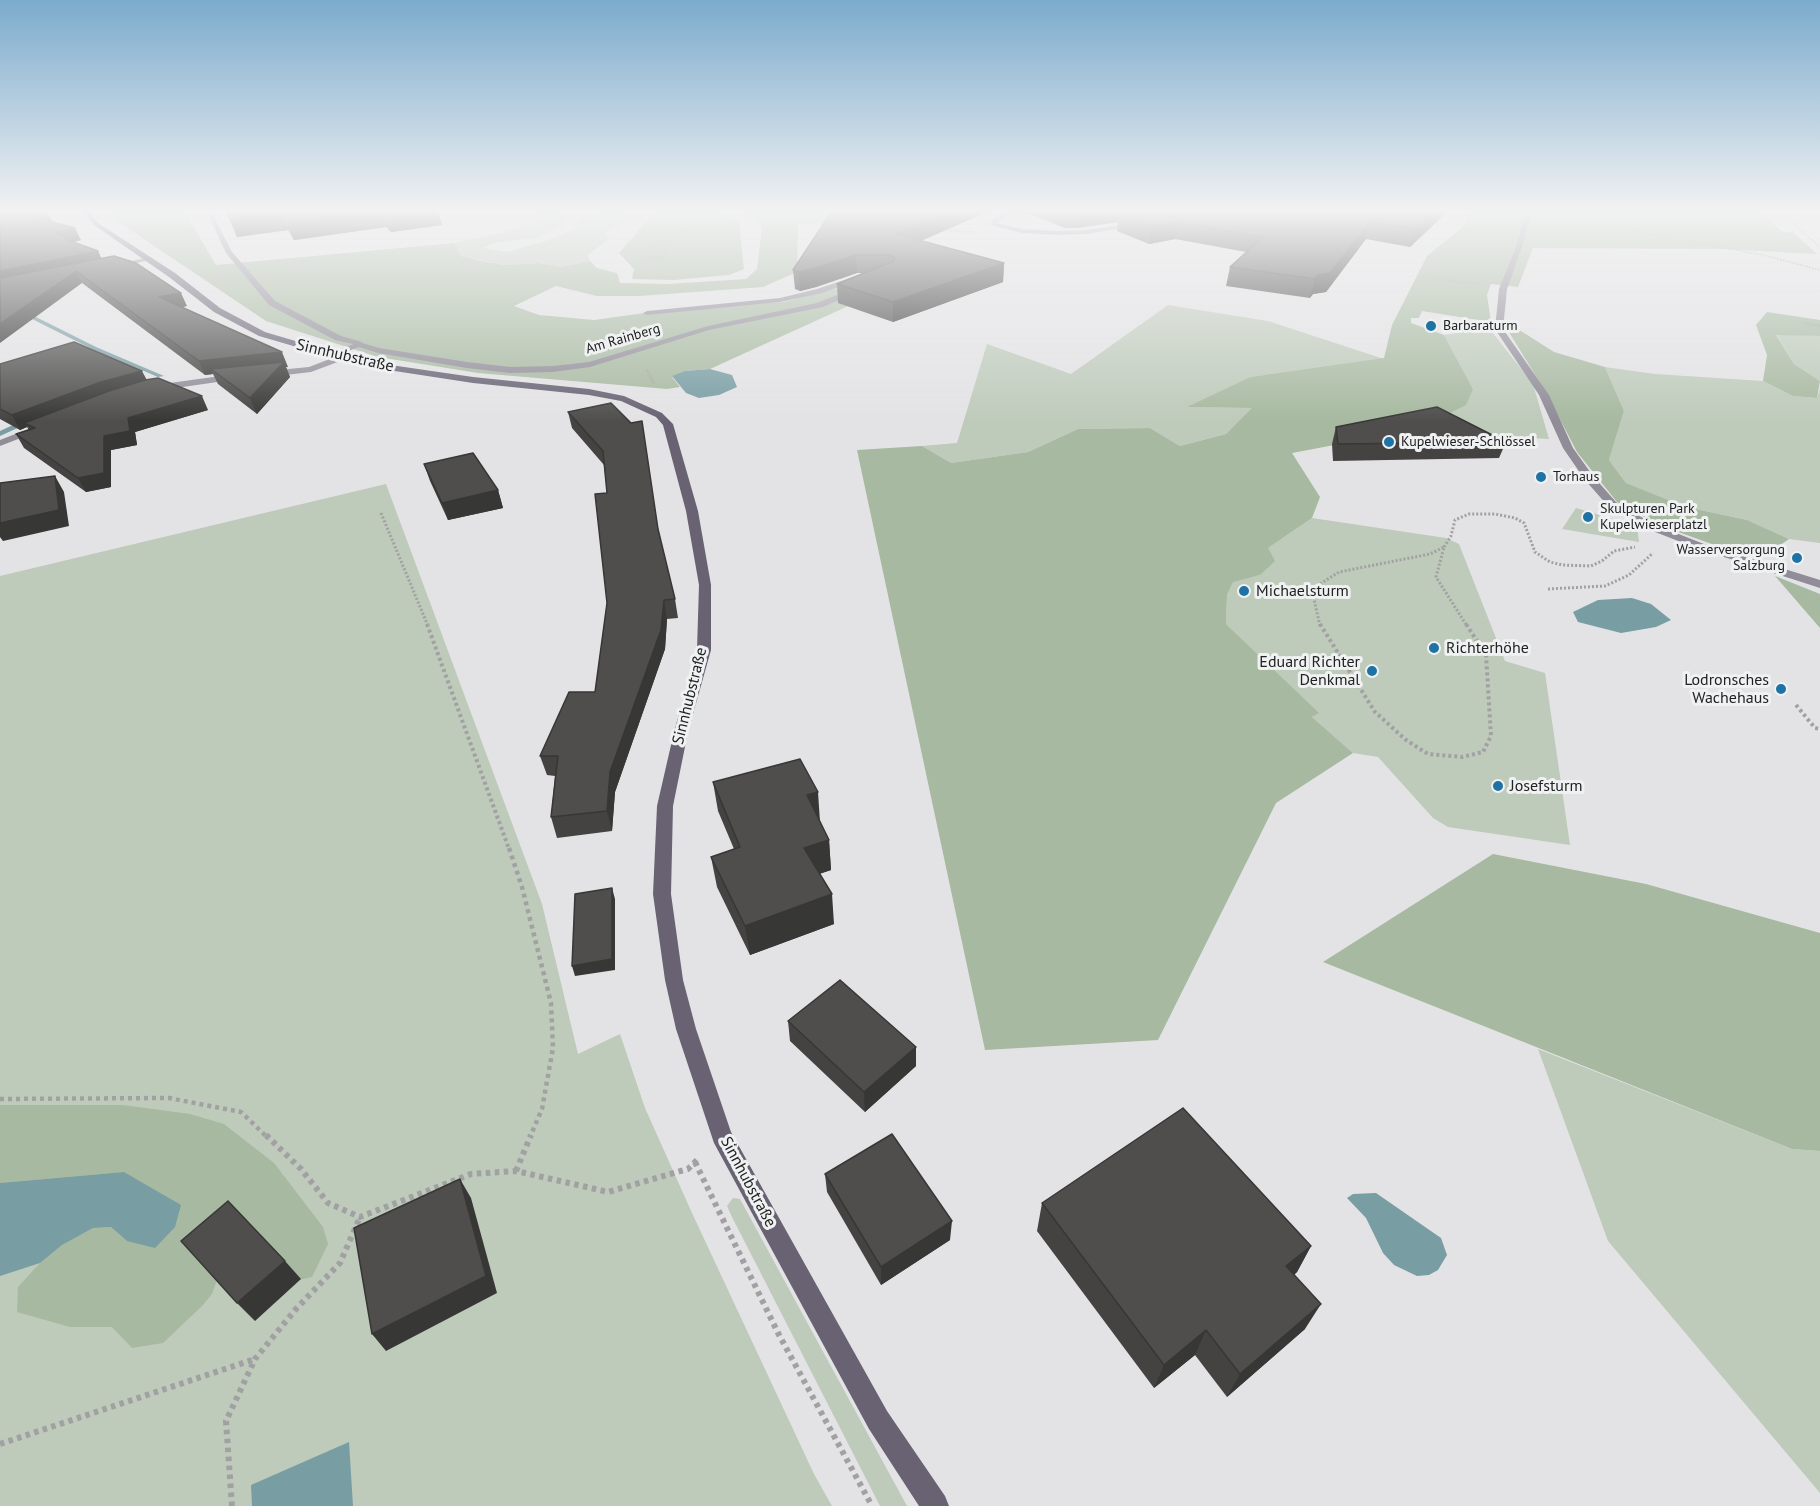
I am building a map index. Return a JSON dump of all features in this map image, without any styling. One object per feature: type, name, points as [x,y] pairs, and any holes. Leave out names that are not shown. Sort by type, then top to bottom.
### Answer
[{"type":"street","name":"Sinnhubstraße","points":[[178,281],[217,310],[244,325],[284,342],[335,357],[431,375],[589,392],[624,399],[659,415],[668,424],[692,511],[705,585],[704,650],[681,732],[665,806],[662,894],[676,990],[686,1029],[722,1136],[879,1420],[935,1506]]},
{"type":"street","name":"Am Rainberg","points":[[254,281],[272,303],[338,338],[358,345],[467,365],[510,370],[553,369],[590,364],[708,328],[820,305],[867,281]]},
{"type":"street","name":"Am Rainberg","points":[[647,313],[780,300],[819,291],[845,281]]},
{"type":"street","points":[[1506,281],[1499,328],[1544,395],[1568,448],[1589,478],[1612,504],[1649,526],[1700,546],[1820,584]]},
{"type":"street","points":[[255,375],[311,369],[358,345]]},
{"type":"street","points":[[141,391],[189,382],[244,376]]},
{"type":"street","points":[[0,443],[51,424]]},
{"type":"path","points":[[1460,281],[1475,283]]},
{"type":"path","points":[[1804,323],[1820,326]]},
{"type":"path","points":[[381,513],[432,636],[506,840],[522,887],[552,1003],[553,1048],[542,1109],[516,1171]]},
{"type":"path","points":[[1444,547],[1430,554],[1339,572],[1320,584],[1314,599],[1320,625],[1375,712],[1406,740],[1428,754],[1462,757],[1483,752],[1491,736],[1486,655],[1436,577],[1438,559],[1451,536],[1455,520],[1469,514],[1495,514],[1515,518],[1524,523],[1535,552],[1550,562],[1562,564],[1591,566],[1602,561],[1614,551],[1638,546]]},
{"type":"path","points":[[1548,589],[1605,586],[1629,575],[1658,548],[1648,547]]},
{"type":"path","points":[[1796,705],[1815,728],[1820,729]]},
{"type":"path","points":[[0,1099],[169,1098],[241,1112],[301,1168],[328,1203],[360,1217],[471,1174],[516,1171],[608,1192],[688,1169],[722,1136]]},
{"type":"path","points":[[695,1162],[778,1333],[872,1506]]},
{"type":"path","points":[[232,1506],[226,1421],[255,1359],[296,1309],[340,1263],[360,1217]]},
{"type":"path","points":[[0,1444],[255,1359]]},
{"type":"green space","points":[[207,281],[619,281],[667,284],[776,281],[763,287],[639,296],[597,296],[556,286],[514,306],[539,315],[594,320],[681,308],[783,302],[850,285],[868,297],[710,369],[685,371],[672,377],[680,387],[667,389],[478,373],[378,357],[266,321]]},
{"type":"green space","points":[[1414,281],[1520,281],[1518,287],[1491,284],[1487,295],[1491,322],[1422,311],[1419,318],[1411,318],[1411,323],[1444,335],[1473,389],[1466,405],[1448,414],[1361,440],[1292,453],[1320,497],[1312,518],[1268,548],[1275,561],[1260,575],[1233,582],[1227,595],[1226,624],[1319,713],[1312,717],[1353,753],[1276,803],[1158,1040],[985,1050],[857,450],[922,446],[951,463],[1028,452],[1078,429],[1150,428],[1180,446],[1226,434],[1252,408],[1187,407],[1250,377],[1384,358],[1392,325]]},
{"type":"green space","points":[[1168,305],[1268,321],[1384,359],[1250,377],[1188,407],[1253,408],[1226,434],[1180,446],[1150,428],[1078,429],[1028,452],[951,463],[922,446],[957,443],[987,344],[1071,374]]},
{"type":"green space","points":[[1767,312],[1820,320],[1820,336],[1776,335],[1794,364],[1820,381],[1817,398],[1793,396],[1763,381],[1767,355],[1756,325]]},
{"type":"green space","points":[[1489,328],[1533,384],[1549,439],[1471,435],[1448,414],[1473,389],[1444,335]]},
{"type":"green space","points":[[1507,329],[1521,331],[1554,352],[1605,367],[1624,411],[1609,460],[1626,483],[1686,507],[1747,520],[1789,539],[1763,557],[1745,556],[1659,525],[1617,502],[1577,452],[1547,394]]},
{"type":"green space","points":[[1776,334],[1820,336],[1820,381],[1794,364]]},
{"type":"green space","points":[[1605,367],[1655,374],[1763,381],[1793,396],[1817,398],[1820,389],[1820,543],[1789,539],[1747,520],[1686,507],[1626,483],[1609,460],[1624,411]]},
{"type":"green space","points":[[386,484],[542,904],[578,1054],[620,1034],[645,1108],[692,1213],[814,1474],[832,1506],[0,1506],[0,576]]},
{"type":"green space","name":"Skulpturen Park Kupelwieserplatzl","points":[[1576,508],[1637,526],[1639,542],[1562,529]]},
{"type":"green space","points":[[1312,518],[1446,538],[1459,544],[1505,661],[1545,673],[1570,845],[1448,827],[1433,818],[1378,757],[1353,753],[1312,717],[1318,713],[1226,624],[1227,595],[1233,581],[1260,575],[1268,548]]},
{"type":"green space","points":[[1775,576],[1820,594],[1820,628]]},
{"type":"green space","points":[[1493,854],[1646,884],[1820,933],[1820,1151],[1792,1149],[1323,962]]},
{"type":"green space","points":[[1538,1049],[1792,1149],[1820,1151],[1820,1493],[1608,1241]]},
{"type":"green space","points":[[0,1105],[123,1105],[190,1114],[224,1124],[274,1163],[323,1227],[328,1244],[312,1277],[276,1285],[225,1258],[212,1294],[202,1306],[163,1343],[132,1348],[112,1327],[70,1327],[17,1312],[18,1287],[40,1263],[62,1245],[93,1228],[111,1227],[127,1241],[151,1189],[124,1172],[0,1183]]},
{"type":"green space","points":[[733,1198],[740,1199],[907,1506],[880,1506],[732,1217],[727,1206]]},
{"type":"water","points":[[710,369],[732,375],[737,387],[719,395],[699,398],[686,393],[672,376],[685,371]]},
{"type":"water","points":[[1632,598],[1651,604],[1671,620],[1656,627],[1621,633],[1578,622],[1573,612],[1598,600]]},
{"type":"water","points":[[124,1172],[181,1205],[175,1227],[155,1248],[127,1241],[111,1227],[93,1228],[62,1245],[40,1263],[0,1276],[0,1183]]},
{"type":"water","points":[[1376,1193],[1441,1238],[1447,1255],[1438,1270],[1429,1275],[1417,1276],[1394,1265],[1383,1253],[1366,1218],[1347,1198],[1353,1194]]},
{"type":"water","points":[[349,1442],[353,1506],[252,1506],[251,1485]]},
{"type":"building","points":[[0,281],[61,281],[0,324]]},
{"type":"building","points":[[90,281],[163,281],[181,293],[159,297],[282,352],[199,361]]},
{"type":"building","points":[[844,281],[952,281],[893,302],[837,284]]},
{"type":"building","points":[[74,342],[142,371],[101,382],[12,415],[0,409],[0,364]]},
{"type":"building","points":[[284,362],[250,398],[211,369]]},
{"type":"building","points":[[158,378],[202,396],[128,418],[130,431],[104,436],[104,473],[78,478],[16,434],[35,428],[24,423],[109,391]]},
{"type":"building","points":[[611,403],[631,423],[642,421],[658,529],[675,599],[664,600],[661,630],[610,772],[607,811],[551,817],[558,756],[540,756],[569,692],[595,692],[607,603],[595,494],[607,493],[603,451],[568,412]]},
{"type":"building","points":[[1437,407],[1506,442],[1338,444],[1336,427]]},
{"type":"building","points":[[473,453],[498,490],[442,503],[424,464]]},
{"type":"building","points":[[55,476],[59,510],[0,523],[0,483]]},
{"type":"building","points":[[800,759],[818,792],[807,795],[829,840],[804,848],[832,894],[745,926],[711,857],[740,847],[713,782]]},
{"type":"building","points":[[612,888],[612,959],[572,966],[575,894]]},
{"type":"building","points":[[840,980],[916,1047],[864,1092],[788,1021]]},
{"type":"building","points":[[1183,1108],[1311,1246],[1286,1266],[1321,1304],[1240,1374],[1206,1330],[1164,1365],[1042,1203]]},
{"type":"building","points":[[892,1134],[952,1221],[881,1267],[825,1174]]},
{"type":"building","points":[[460,1179],[486,1276],[372,1334],[354,1228]]},
{"type":"building","points":[[228,1201],[285,1261],[237,1303],[181,1241]]},
{"type":"waterway","points":[[0,294],[34,318],[94,348],[160,376]]},
{"type":"waterway","points":[[0,434],[29,421]]},
{"type":"place","name":"Barbaraturm","points":[[1431,326]]},
{"type":"place","name":"Kupelwieser-Schlössel","points":[[1389,442]]},
{"type":"place","name":"Torhaus","points":[[1541,477]]},
{"type":"place","name":"Skulpturen Park Kupelwieserplatzl","points":[[1588,517]]},
{"type":"place","name":"Wasserversorgung Salzburg","points":[[1797,558]]},
{"type":"place","name":"Michaelsturm","points":[[1244,591]]},
{"type":"place","name":"Richterhöhe","points":[[1434,648]]},
{"type":"place","name":"Eduard Richter Denkmal","points":[[1372,671]]},
{"type":"place","name":"Lodronsches Wachehaus","points":[[1781,689]]},
{"type":"place","name":"Josefsturm","points":[[1498,786]]}]
